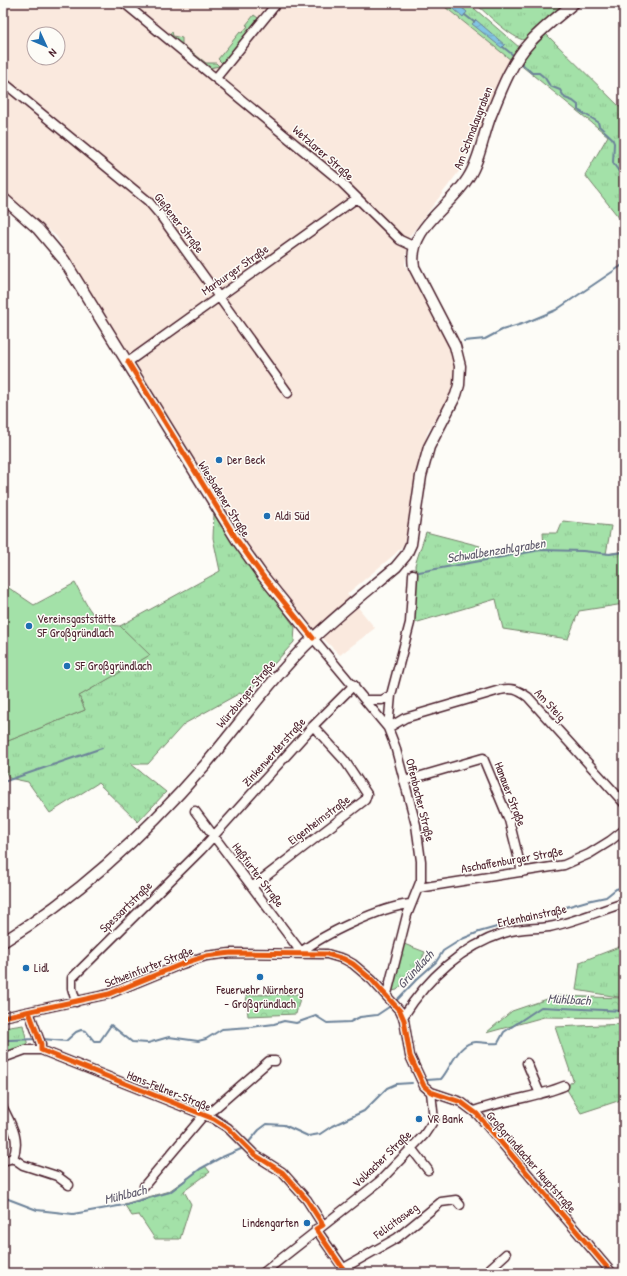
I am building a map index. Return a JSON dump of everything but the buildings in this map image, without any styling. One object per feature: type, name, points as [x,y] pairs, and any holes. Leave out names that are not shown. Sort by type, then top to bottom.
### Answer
[{"type":"main road","name":"Am Schmalaugraben","points":[[413,246],[421,232],[468,179],[490,116],[518,57],[532,40],[574,3]]},
{"type":"main road","name":"Wiesbadener Straße","points":[[3,198],[38,229],[54,246],[128,362],[237,540],[262,575],[313,638]]},
{"type":"main road","name":"Würzburger Straße","points":[[3,942],[71,895],[142,832],[200,770],[279,674],[313,638],[396,567],[406,555],[414,533],[418,497],[425,462],[430,447],[456,395],[460,380],[459,356],[414,267],[412,257],[413,246]]},
{"type":"street","name":"Wetzlarer Straße","points":[[124,3],[339,180],[400,240],[413,246]]},
{"type":"street","points":[[216,78],[277,3]]},
{"type":"street","name":"Gießener Straße","points":[[3,82],[148,201],[160,215],[288,393]]},
{"type":"street","name":"Marburger Straße","points":[[128,362],[357,198]]},
{"type":"street","name":"Offenbacher Straße","points":[[388,996],[410,904],[419,888],[422,871],[419,843],[404,781],[386,724],[391,695],[410,623],[413,574]]},
{"type":"street","name":"Wiesbadener Straße","points":[[313,638],[386,724]]},
{"type":"street","name":"Zinkenwerderstraße","points":[[214,836],[313,726],[354,685]]},
{"type":"street","name":"Am Steig","points":[[386,724],[507,688],[517,690],[528,697],[624,803]]},
{"type":"street","points":[[367,700],[382,700],[391,695]]},
{"type":"street","name":"Eigenheimstraße","points":[[252,887],[365,800],[367,794],[345,760],[313,726]]},
{"type":"street","name":"Hanauer Straße","points":[[404,781],[483,758],[508,815],[522,872]]},
{"type":"street","name":"Haßfurter Straße","points":[[195,811],[301,952]]},
{"type":"street","name":"Aschaffenburger Straße","points":[[419,888],[564,865],[589,854],[624,830]]},
{"type":"street","name":"Spessartstraße","points":[[76,1002],[72,988],[72,978],[214,836]]},
{"type":"street","name":"Erlenhainstraße","points":[[402,1014],[436,975],[477,944],[505,932],[550,927],[624,903]]},
{"type":"street","points":[[313,948],[328,935],[396,906],[410,904]]},
{"type":"street","name":"Schweinfurter Straße","points":[[3,1017],[76,1002],[118,991],[182,964],[206,956],[231,953],[285,954],[301,952],[313,948],[344,959],[372,980],[388,996]]},
{"type":"street","points":[[388,996],[402,1014],[411,1060],[422,1083],[431,1092]]},
{"type":"street","points":[[29,1012],[41,1047]]},
{"type":"street","name":"Hans-Fellner-Straße","points":[[3,1058],[26,1050],[41,1047],[203,1116],[214,1119],[228,1128],[255,1155],[282,1172],[307,1200],[320,1227],[345,1271]]},
{"type":"street","points":[[144,1186],[203,1116],[214,1109],[269,1061],[275,1061]]},
{"type":"street","points":[[527,1063],[540,1094]]},
{"type":"street","points":[[474,1112],[509,1100],[540,1094],[564,1086]]},
{"type":"street","name":"Großgründlacher Hauptstraße","points":[[431,1092],[456,1100],[474,1112],[612,1273]]},
{"type":"street","name":"Volkacher Straße","points":[[263,1273],[368,1191],[430,1129],[434,1120],[431,1092]]},
{"type":"street","points":[[3,1108],[13,1129],[17,1142],[14,1158]]},
{"type":"street","points":[[411,1148],[428,1170]]},
{"type":"street","points":[[3,1161],[14,1158]]},
{"type":"street","points":[[14,1158],[23,1165],[57,1176],[69,1184]]},
{"type":"street","name":"Felicitasweg","points":[[345,1271],[397,1238],[441,1202],[456,1200],[460,1205]]},
{"type":"street","points":[[485,1273],[506,1254]]},
{"type":"shaded area","points":[[3,3],[440,3],[511,60],[463,166],[409,237],[405,265],[447,340],[455,370],[455,382],[449,398],[427,433],[404,544],[395,554],[347,594],[375,628],[340,655],[288,604],[240,539],[56,236],[3,193]]},
{"type":"green space","points":[[440,3],[447,3],[463,16],[467,12],[456,3],[468,3],[520,48],[511,60]]},
{"type":"green space","points":[[475,3],[568,3],[525,40],[520,39],[507,31]]},
{"type":"green space","points":[[254,15],[258,18],[222,63],[218,59],[240,32],[242,33],[248,26],[246,25]]},
{"type":"green space","points":[[172,31],[173,36],[182,38],[182,44],[206,63],[216,63],[219,66],[210,68],[169,35]]},
{"type":"green space","points":[[546,34],[624,111],[624,224],[585,175],[608,136],[518,63]]},
{"type":"green space","points":[[214,514],[234,544],[295,627],[294,642],[245,696],[240,693],[184,724],[148,764],[131,764],[166,792],[138,822],[98,783],[50,813],[28,782],[9,778],[3,767],[3,743],[85,710],[79,696],[149,655],[120,626],[220,571],[213,538]]},
{"type":"green space","points":[[563,521],[611,526],[606,554],[624,551],[624,604],[579,611],[568,639],[503,629],[496,599],[418,622],[413,622],[416,593],[415,565],[426,532],[480,546],[482,557],[544,547],[543,533],[558,533]]},
{"type":"green space","name":"SF Großgründlach","points":[[75,583],[87,606],[97,617],[103,622],[120,626],[150,655],[79,696],[85,710],[3,743],[3,584],[34,605]]},
{"type":"green space","points":[[404,944],[425,952],[418,968],[397,990],[392,991]]},
{"type":"green space","points":[[624,945],[624,998],[576,990],[580,962]]},
{"type":"green space","points":[[301,994],[296,1014],[248,1016],[246,995]]},
{"type":"green space","points":[[556,996],[624,998],[624,1018],[544,1017],[486,1033],[512,1011]]},
{"type":"green space","points":[[624,1024],[624,1099],[581,1113],[566,1088],[573,1080],[555,1027]]},
{"type":"green space","points":[[23,1025],[28,1046],[3,1054],[3,1028]]},
{"type":"green space","points":[[205,1166],[210,1172],[184,1191],[191,1204],[180,1239],[155,1239],[139,1215],[132,1216],[124,1204],[169,1191]]},
{"type":"water","points":[[447,3],[456,3],[467,12],[463,17]]},
{"type":"water","points":[[476,20],[505,45],[502,48],[472,24]]},
{"type":"waterway","points":[[465,15],[474,22]]},
{"type":"waterway","points":[[503,47],[513,55]]},
{"type":"waterway","points":[[521,63],[532,73],[539,73],[545,78],[550,86],[560,90],[565,98],[573,101],[578,105],[578,110],[598,122],[599,126],[612,138],[614,143],[613,163],[620,173],[624,186]]},
{"type":"waterway","points":[[464,341],[485,339],[502,330],[525,323],[556,310],[624,264]]},
{"type":"waterway","name":"Schwalbenzahlgraben","points":[[419,572],[541,550],[583,551],[610,554],[624,552]]},
{"type":"waterway","points":[[3,782],[102,748]]},
{"type":"waterway","name":"Gründlach","points":[[395,1002],[436,962],[443,951],[462,939],[479,932],[606,897],[616,889],[624,887]]},
{"type":"waterway","name":"Gründlach","points":[[42,1039],[66,1041],[76,1032],[81,1030],[86,1031],[94,1041],[100,1041],[111,1025],[132,1042],[148,1043],[169,1037],[198,1041],[206,1039],[222,1029],[251,1027],[284,1021],[296,1023],[316,1016],[327,1023],[350,1022],[360,1017],[377,1015],[392,1005]]},
{"type":"waterway","name":"Mühlbach","points":[[427,1080],[441,1079],[464,1046],[476,1042],[498,1043],[504,1032],[541,1007],[624,1011]]},
{"type":"waterway","name":"Gründlach","points":[[3,1041],[38,1039]]},
{"type":"waterway","name":"Mühlbach","points":[[248,1143],[259,1130],[267,1124],[284,1125],[308,1136],[320,1134],[332,1126],[364,1111],[387,1088],[396,1084],[412,1083]]},
{"type":"waterway","name":"Mühlbach","points":[[3,1197],[37,1210],[73,1214],[124,1205],[170,1192],[200,1169],[241,1149]]},
{"type":"cycle path","points":[[128,362],[237,540],[262,575],[313,638]]},
{"type":"cycle path","points":[[3,1017],[109,994],[182,964],[206,956],[231,953],[327,954],[344,959],[353,964],[372,980],[400,1011],[404,1020],[410,1056],[424,1086],[431,1092],[461,1102],[477,1114],[612,1273]]},
{"type":"cycle path","points":[[29,1012],[41,1044],[41,1050],[214,1119],[228,1128],[255,1155],[282,1172],[307,1200],[323,1225],[316,1229],[346,1273]]},
{"type":"place","name":"Der Beck","points":[[219,460]]},
{"type":"place","name":"Aldi Süd","points":[[267,516]]},
{"type":"place","name":"Vereinsgaststätte SF Großgründlach","points":[[29,626]]},
{"type":"place","name":"SF Großgründlach","points":[[67,666]]},
{"type":"place","name":"Lidl","points":[[26,968]]},
{"type":"place","name":"Feuerwehr Nürnberg - Großgründlach","points":[[260,977]]},
{"type":"place","name":"VR Bank","points":[[419,1119]]},
{"type":"place","name":"Lindengarten","points":[[307,1223]]}]
